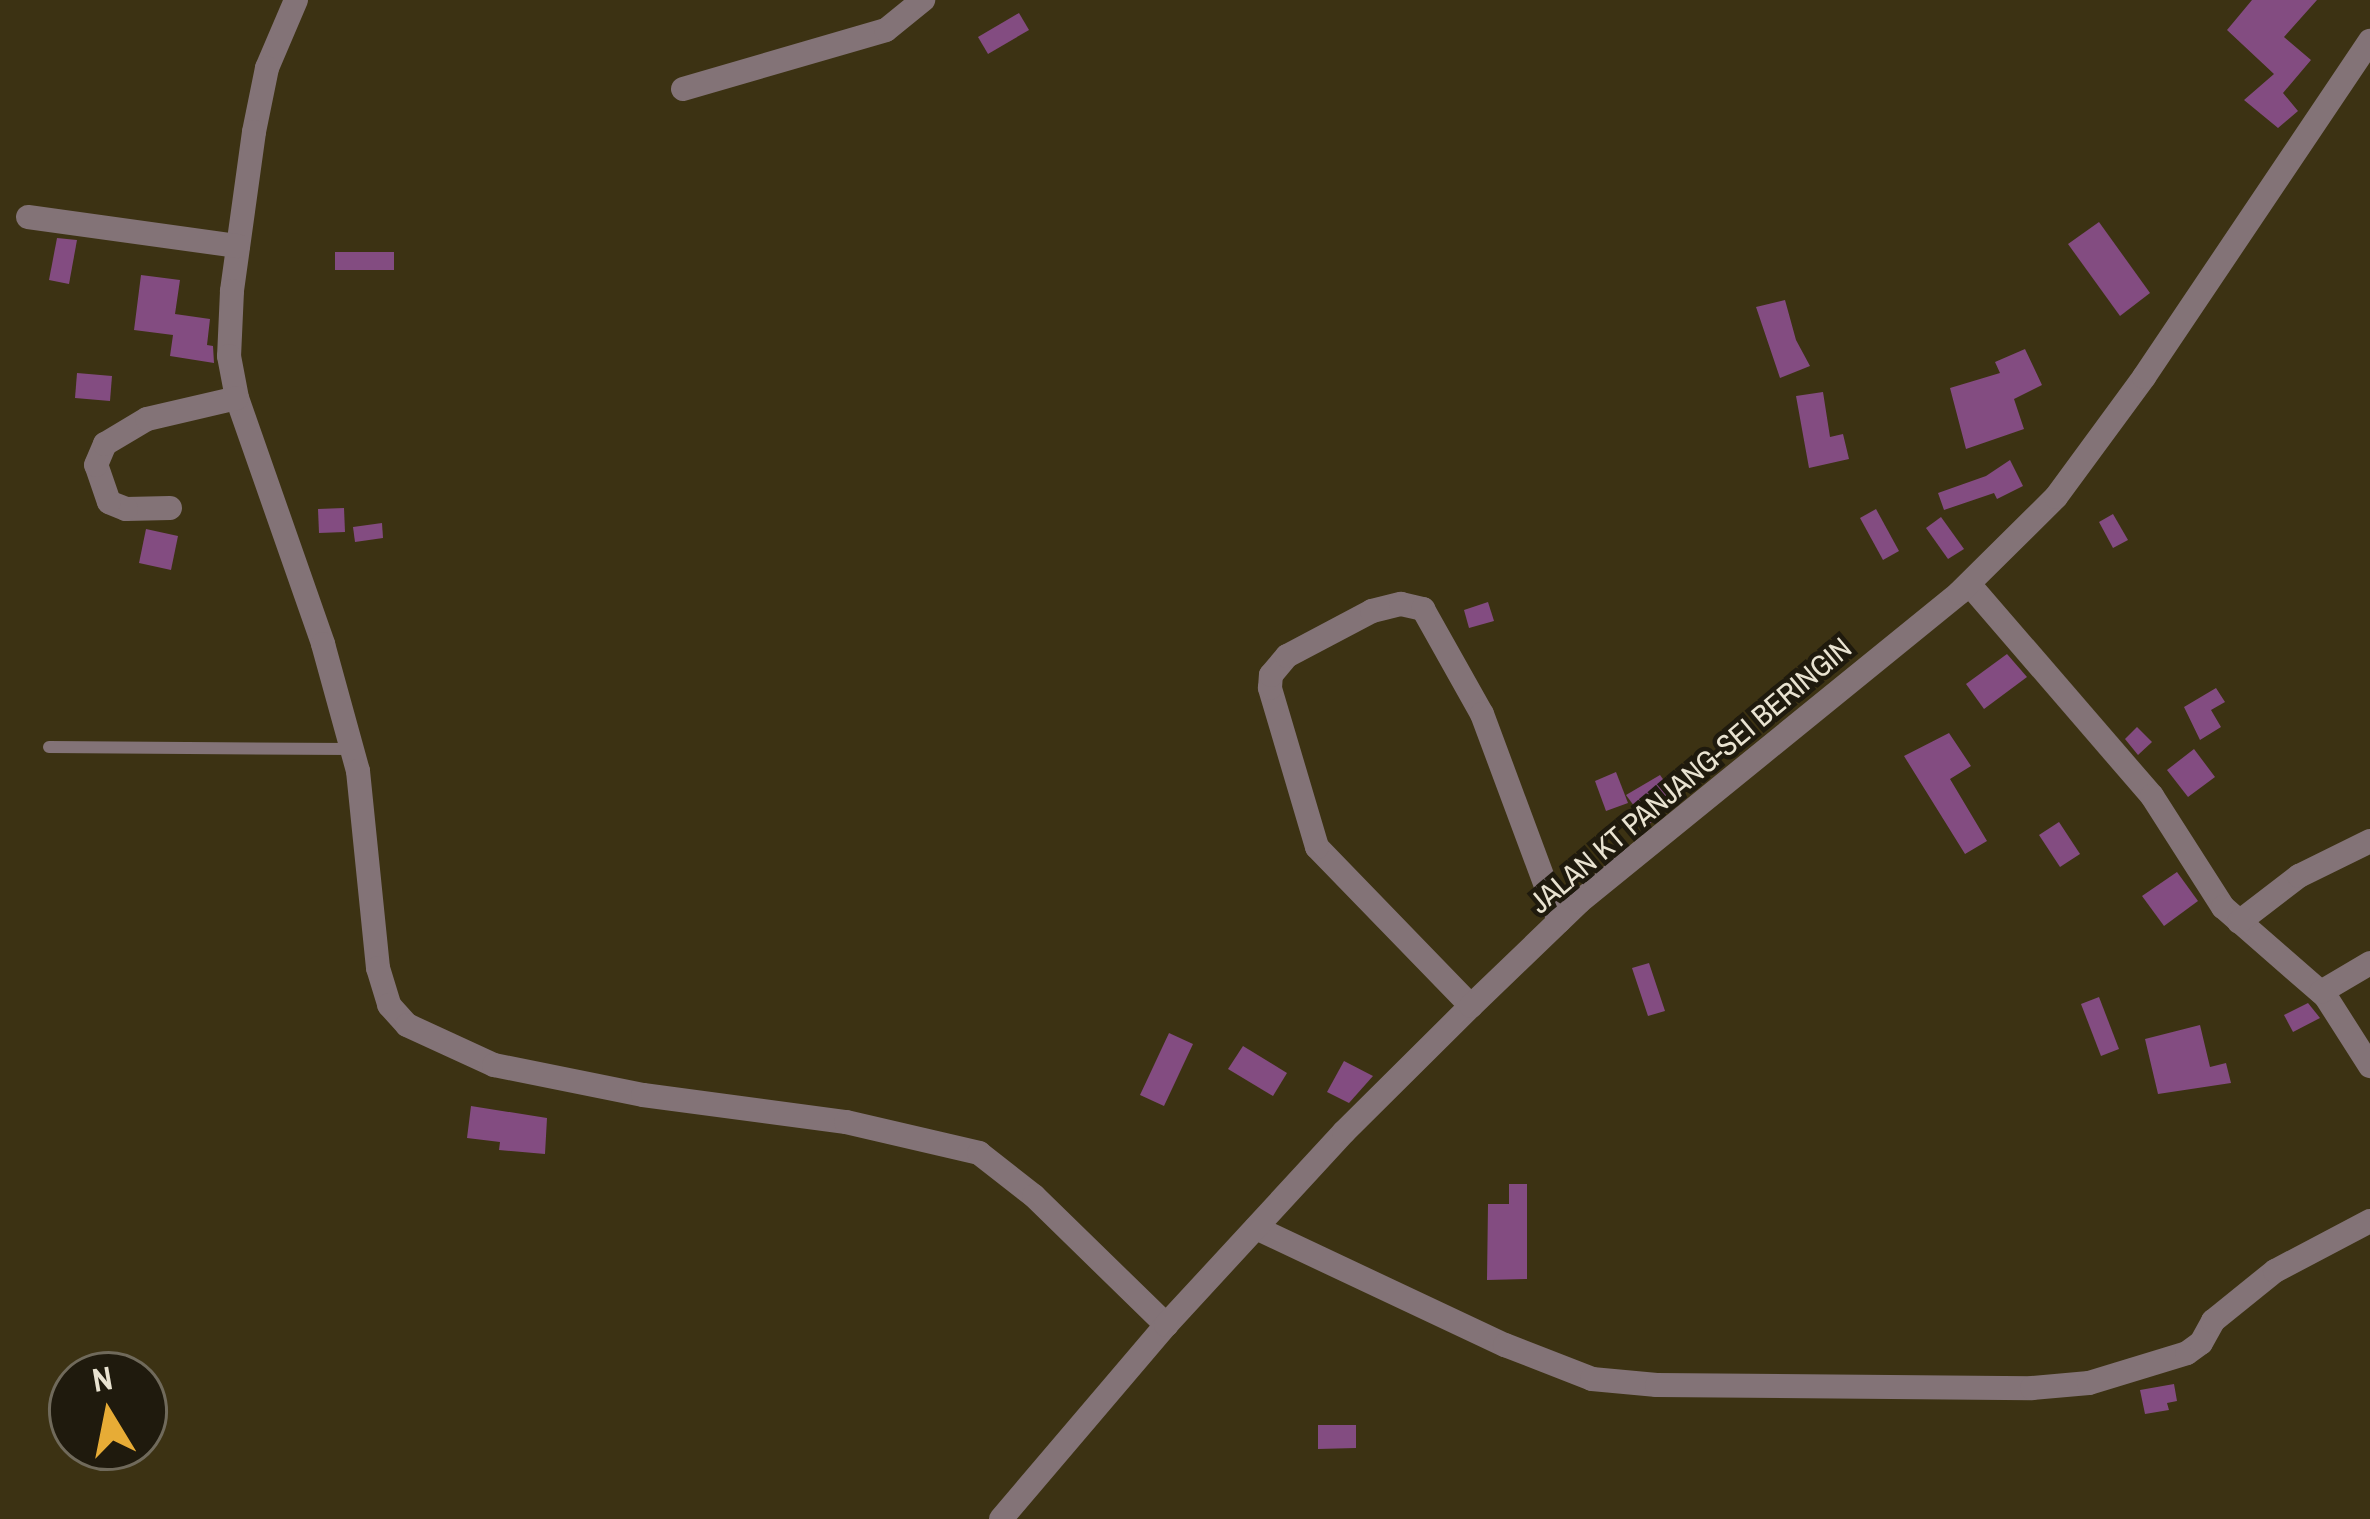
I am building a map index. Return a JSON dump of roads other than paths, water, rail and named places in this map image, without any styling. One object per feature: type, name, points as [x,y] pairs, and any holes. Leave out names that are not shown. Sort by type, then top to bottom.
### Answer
[{"type":"street","points":[[296,0],[267,68],[238,246],[229,356],[237,398],[322,644],[352,749],[378,968],[389,1005],[406,1025],[494,1065],[643,1095],[846,1122],[979,1154],[1034,1196],[1166,1325]]},
{"type":"street","points":[[683,89],[886,30],[923,0]]},
{"type":"street","name":"JALAN KT PANJANG-SEI BERINGIN","points":[[1001,1519],[1166,1325],[1471,1006],[1559,921],[1969,584],[2056,496],[2330,108],[2370,41]]},
{"type":"street","points":[[28,217],[238,246]]},
{"type":"street","points":[[170,508],[126,508],[109,502],[96,465],[105,445],[147,419],[237,398]]},
{"type":"street","points":[[1969,584],[2152,796],[2214,895],[2321,992],[2370,1066]]},
{"type":"street","points":[[1471,1006],[1366,903],[1317,847],[1270,688],[1270,675],[1287,656],[1372,611],[1401,604],[1423,608],[1482,714],[1559,921]]},
{"type":"street","points":[[2239,922],[2299,876],[2370,841]]},
{"type":"street","points":[[2321,992],[2370,963]]},
{"type":"street","points":[[1256,1228],[1505,1345],[1592,1379],[1657,1385],[2032,1388],[2089,1383],[2187,1353],[2201,1343],[2213,1321],[2275,1271],[2370,1221]]},
{"type":"lane","points":[[49,747],[352,749]]}]
